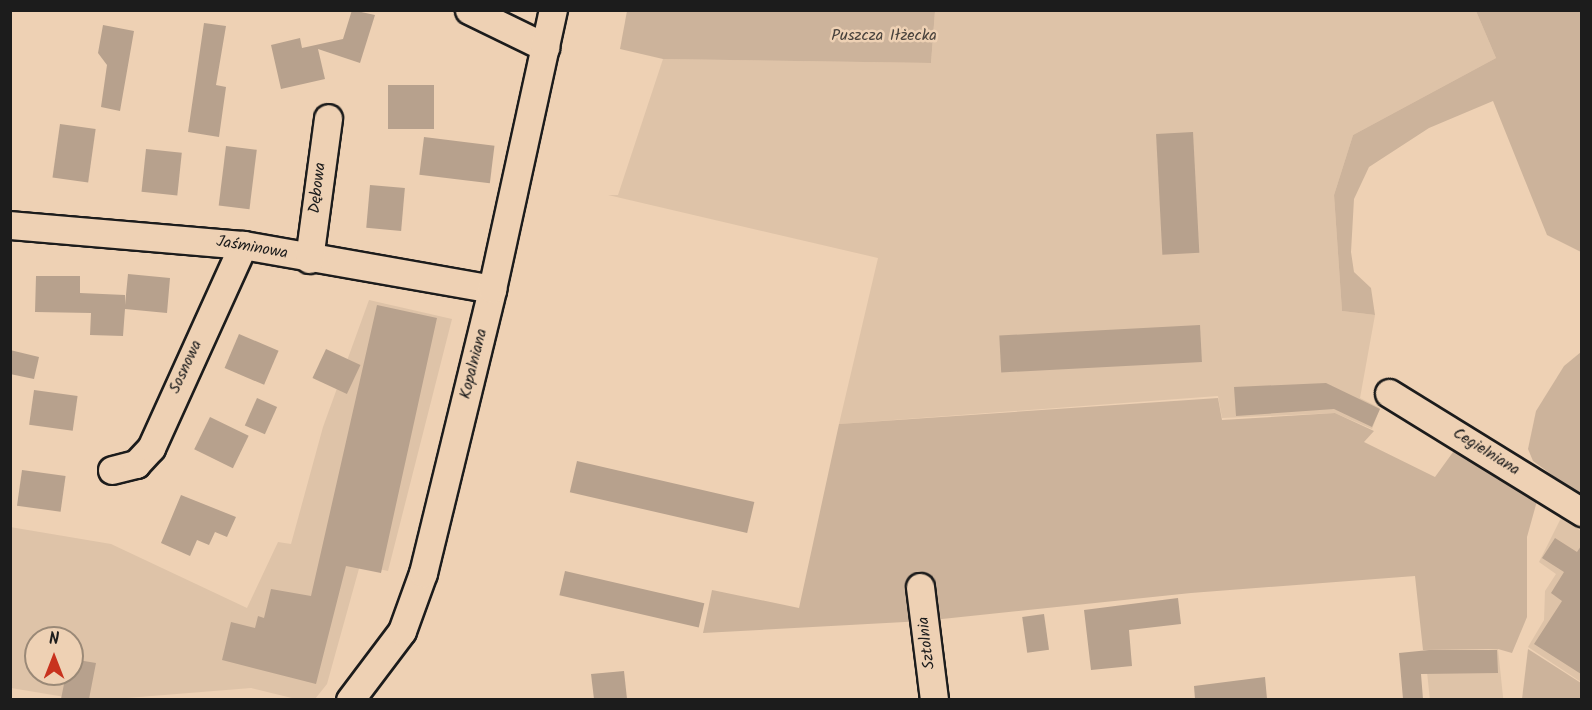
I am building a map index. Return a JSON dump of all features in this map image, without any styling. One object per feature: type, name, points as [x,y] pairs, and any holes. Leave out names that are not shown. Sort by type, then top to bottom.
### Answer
[{"type":"street","points":[[469,10],[544,47]]},
{"type":"street","name":"Kopalniana","points":[[350,699],[397,638],[413,601],[492,289],[553,10]]},
{"type":"street","name":"Dębowa","points":[[309,259],[328,118]]},
{"type":"street","name":"Jaśminowa","points":[[10,225],[243,245],[309,259],[492,289]]},
{"type":"street","name":"Sosnowa","points":[[112,470],[136,464],[151,448],[243,245]]},
{"type":"street","name":"Cegielniana","points":[[1389,393],[1581,513]]},
{"type":"street","name":"Sztolnia","points":[[920,587],[934,699]]},
{"type":"shaded area","points":[[935,11],[1476,11],[1496,58],[1353,135],[1334,195],[1342,311],[1375,315],[1360,398],[1380,408],[1372,429],[1335,413],[1222,418],[1218,396],[839,424],[878,258],[608,195],[618,195],[663,59],[931,63]]},
{"type":"shaded area","points":[[369,300],[452,319],[388,571],[360,565],[327,684],[315,699],[296,699],[251,688],[102,700],[77,699],[11,688],[10,527],[111,544],[247,608],[278,542],[291,544],[323,427]]},
{"type":"shaded area","points":[[1561,518],[1581,531],[1581,682],[1528,647],[1544,620],[1545,591],[1556,574],[1539,562]]},
{"type":"shaded area","points":[[1498,649],[1503,699],[1430,700],[1425,657]]},
{"type":"green space","name":"Puszcza Iłżecka","points":[[627,11],[935,11],[931,63],[663,59],[620,49]]},
{"type":"green space","points":[[1476,11],[1581,11],[1581,252],[1547,235],[1493,101],[1429,128],[1369,167],[1354,199],[1351,252],[1354,272],[1371,288],[1375,315],[1342,311],[1334,195],[1353,135],[1496,58]]},
{"type":"green space","points":[[1581,352],[1581,496],[1533,461],[1528,449],[1536,411],[1564,366]]},
{"type":"green space","points":[[1218,398],[1222,420],[1335,413],[1374,431],[1364,442],[1435,477],[1456,448],[1537,501],[1527,537],[1527,617],[1512,653],[1498,649],[1423,650],[1415,576],[1191,593],[923,621],[703,633],[712,590],[799,608],[839,424]]},
{"type":"green space","points":[[1528,649],[1581,683],[1581,699],[1522,699]]},
{"type":"building","points":[[352,10],[375,15],[360,63],[318,49],[325,79],[281,89],[271,45],[300,38],[302,48],[343,39]]},
{"type":"building","points":[[204,23],[226,26],[216,85],[226,87],[219,137],[188,132]]},
{"type":"building","points":[[103,25],[134,31],[120,111],[101,107],[107,65],[98,53]]},
{"type":"building","points":[[388,85],[434,85],[434,129],[388,129]]},
{"type":"building","points":[[60,124],[96,129],[88,182],[52,177]]},
{"type":"building","points":[[1193,132],[1199,253],[1162,255],[1156,134]]},
{"type":"building","points":[[424,137],[494,146],[490,183],[419,175]]},
{"type":"building","points":[[226,146],[257,150],[249,209],[219,206]]},
{"type":"building","points":[[146,149],[182,153],[177,196],[142,192]]},
{"type":"building","points":[[370,185],[405,188],[401,231],[366,228]]},
{"type":"building","points":[[128,274],[170,278],[167,313],[125,309],[123,336],[90,335],[91,313],[35,312],[36,276],[80,276],[80,293],[125,295],[125,305]]},
{"type":"building","points":[[377,305],[437,318],[381,573],[346,566],[316,684],[222,660],[231,622],[255,628],[258,616],[264,618],[271,589],[311,596]]},
{"type":"building","points":[[1200,325],[1202,362],[1001,372],[999,336]]},
{"type":"building","points":[[239,334],[279,351],[264,385],[225,368]]},
{"type":"building","points":[[326,349],[360,365],[347,394],[312,378]]},
{"type":"building","points":[[10,350],[39,357],[34,379],[10,374]]},
{"type":"building","points":[[1326,383],[1380,409],[1372,427],[1334,409],[1236,416],[1234,387]]},
{"type":"building","points":[[34,390],[78,396],[73,431],[29,425]]},
{"type":"building","points":[[257,398],[277,407],[265,434],[245,425]]},
{"type":"building","points":[[210,417],[249,436],[233,468],[194,449]]},
{"type":"building","points":[[577,461],[754,502],[747,533],[570,492]]},
{"type":"building","points":[[22,470],[66,476],[61,512],[17,506]]},
{"type":"building","points":[[181,495],[236,517],[227,537],[215,532],[209,545],[197,540],[190,556],[161,543]]},
{"type":"building","points":[[1555,538],[1577,552],[1581,546],[1581,674],[1534,644],[1562,601],[1551,593],[1564,572],[1542,558]]},
{"type":"building","points":[[565,571],[704,603],[699,628],[559,595]]},
{"type":"building","points":[[1178,598],[1181,624],[1129,630],[1132,666],[1091,670],[1084,610]]},
{"type":"building","points":[[1044,614],[1049,650],[1027,653],[1022,617]]},
{"type":"building","points":[[1429,650],[1497,650],[1498,673],[1421,674],[1423,699],[1403,699],[1399,653]]},
{"type":"building","points":[[84,661],[96,663],[89,699],[61,699],[64,686],[84,686]]},
{"type":"building","points":[[624,671],[627,699],[594,699],[591,674]]},
{"type":"building","points":[[1265,677],[1267,699],[1195,699],[1194,686]]}]
